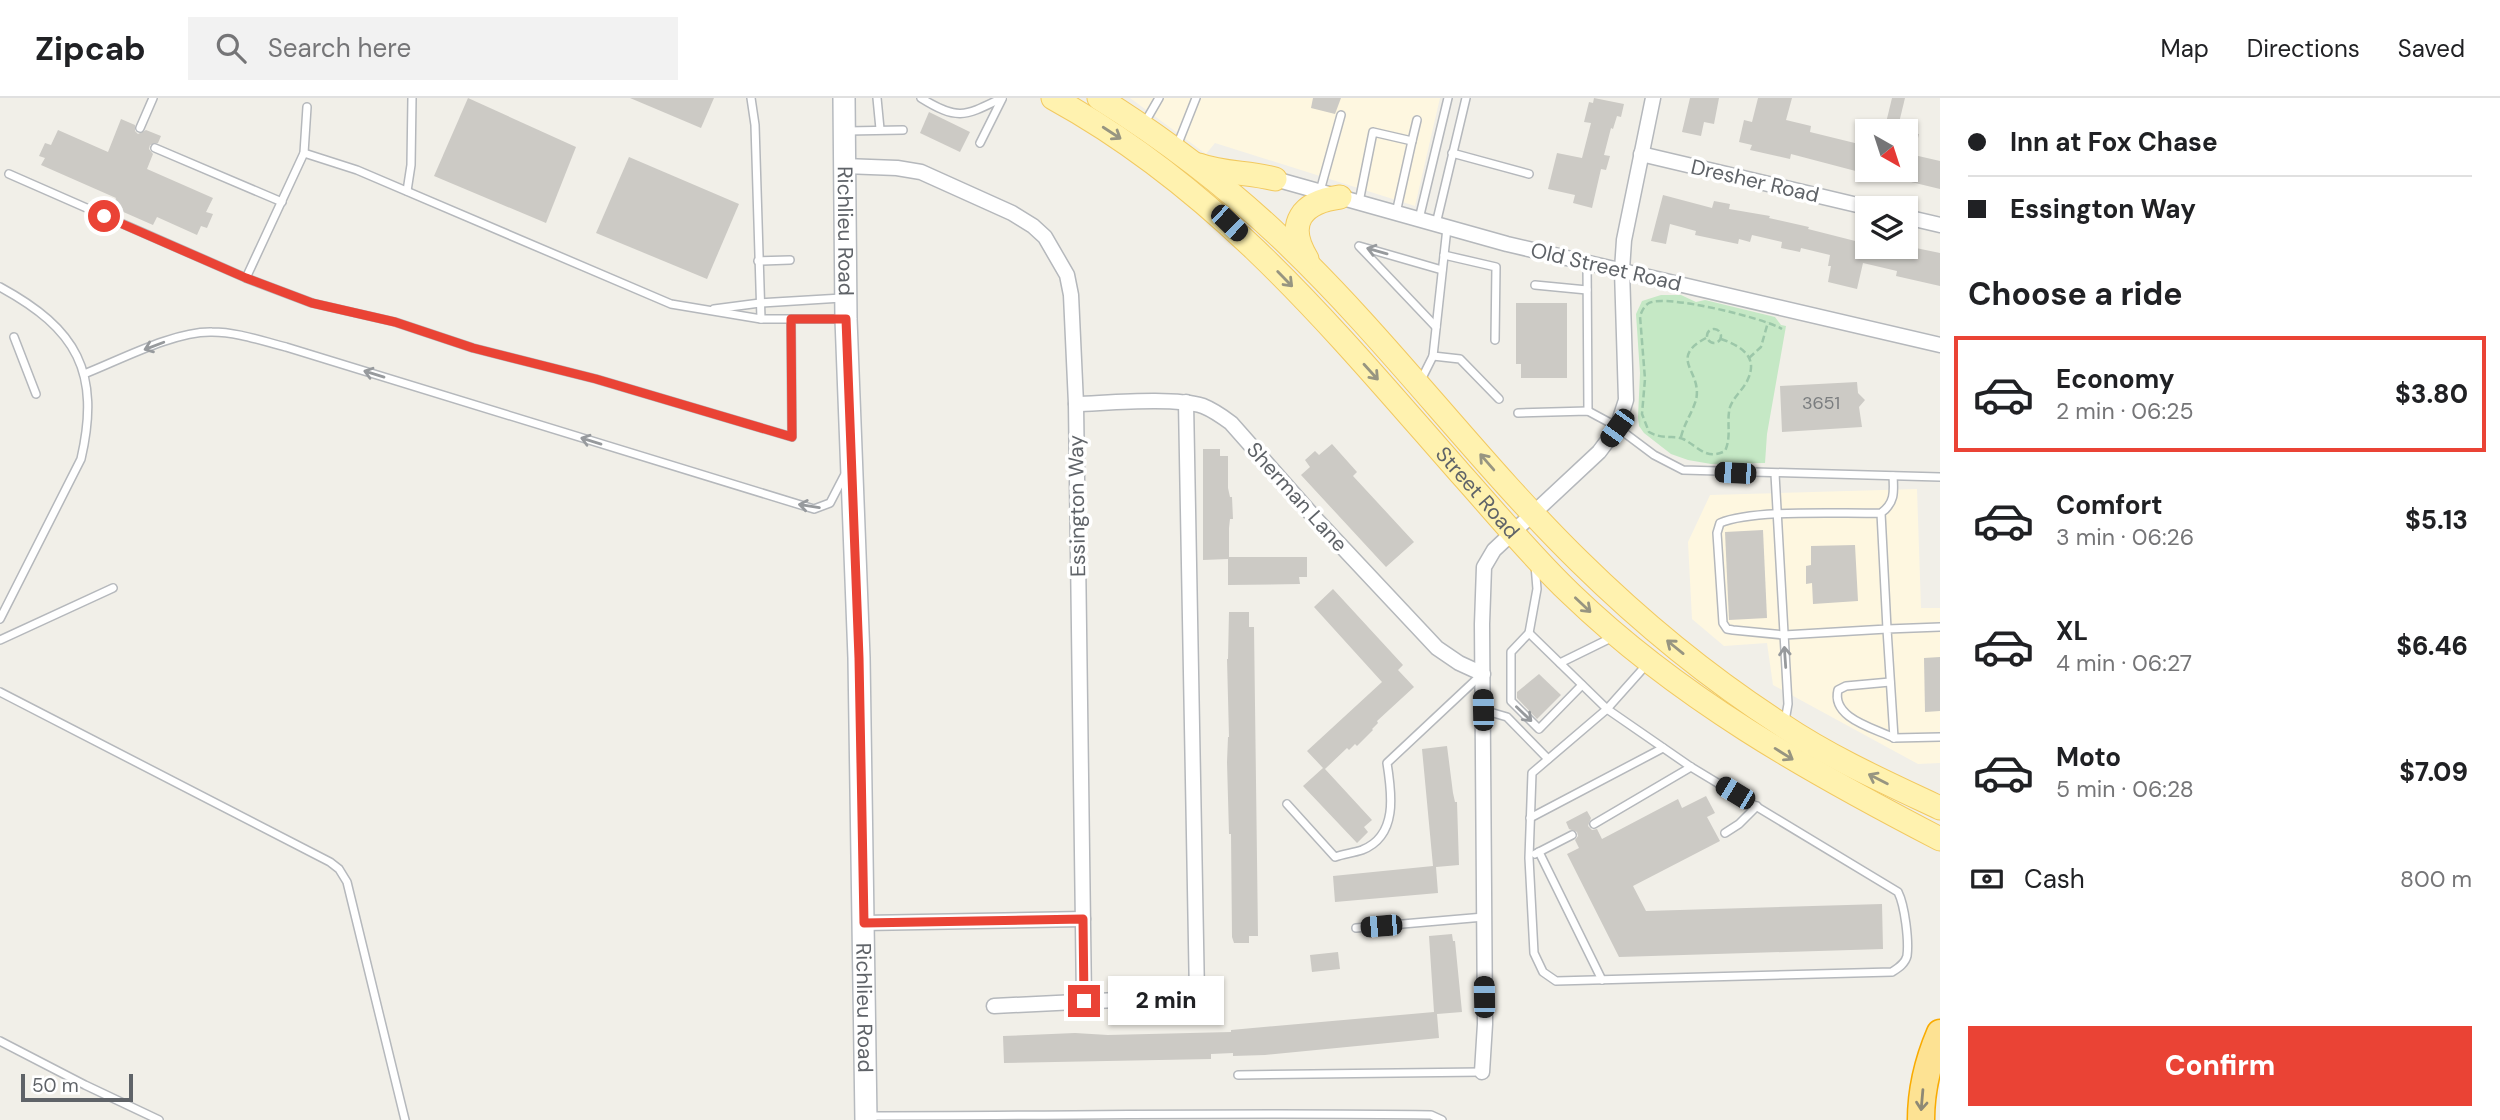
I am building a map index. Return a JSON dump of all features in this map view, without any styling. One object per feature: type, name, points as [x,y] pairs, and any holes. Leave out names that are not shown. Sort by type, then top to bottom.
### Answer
[{"type":"highway","points":[[1921,1120],[1921,1096],[1931,1054],[1940,1033]]},
{"type":"main road","name":"Richlieu Road","points":[[844,98],[850,463],[859,658],[866,1118]]},
{"type":"main road","name":"Street Road","points":[[1053,98],[1083,114],[1139,151],[1229,223],[1337,334],[1535,557],[1648,662],[1744,730],[1799,764],[1940,839]]},
{"type":"main road","name":"Street Road","points":[[1104,99],[1222,186],[1281,238],[1419,385],[1532,513],[1632,611],[1718,681],[1784,727],[1881,780],[1940,808]]},
{"type":"main road","points":[[1180,155],[1212,169],[1255,173],[1275,179]]},
{"type":"main road","points":[[1316,274],[1298,238],[1301,213],[1322,200],[1340,197]]},
{"type":"street","points":[[1482,1072],[1484,567],[1494,550],[1599,452],[1617,428],[1626,400],[1623,240],[1653,98]]},
{"type":"street","name":"Dresher Road","points":[[1641,154],[1855,204]]},
{"type":"street","name":"Essington Way","points":[[844,166],[897,168],[921,172],[1012,213],[1045,237],[1058,255],[1067,275],[1071,295],[1076,404],[1084,1001]]},
{"type":"street","name":"Old Street Road","points":[[1275,179],[1441,226],[1940,345]]},
{"type":"street","points":[[1918,220],[1940,225]]},
{"type":"street","points":[[994,1006],[1197,996],[1186,402]]},
{"type":"street","name":"Sherman Lane","points":[[1076,404],[1186,402],[1205,407],[1231,423],[1314,517],[1437,648],[1459,663],[1483,674]]},
{"type":"street","points":[[864,923],[1083,919]]},
{"type":"lane","points":[[140,128],[153,98]]},
{"type":"lane","points":[[408,191],[412,98]]},
{"type":"lane","points":[[751,98],[755,125],[761,319]]},
{"type":"lane","points":[[877,98],[880,129]]},
{"type":"lane","points":[[921,98],[942,111],[969,114],[1002,98]]},
{"type":"lane","points":[[980,143],[1002,98]]},
{"type":"lane","points":[[1142,128],[1159,98]]},
{"type":"lane","points":[[1180,155],[1196,98]]},
{"type":"lane","points":[[1419,219],[1448,98]]},
{"type":"lane","points":[[1419,385],[1433,356],[1444,254],[1441,226],[1452,153],[1466,98]]},
{"type":"lane","points":[[246,278],[304,153],[307,107]]},
{"type":"lane","points":[[1340,197],[1341,115]]},
{"type":"lane","points":[[1395,213],[1417,120]]},
{"type":"lane","points":[[1441,128],[1457,132]]},
{"type":"lane","points":[[843,131],[903,130]]},
{"type":"lane","points":[[1340,197],[1373,132],[1412,141]]},
{"type":"lane","points":[[155,148],[282,202]]},
{"type":"lane","points":[[304,153],[357,170],[671,304],[761,319],[791,319],[846,308]]},
{"type":"lane","points":[[1452,153],[1529,174]]},
{"type":"lane","points":[[9,174],[246,278],[312,303],[395,322],[473,348],[596,379],[792,437],[791,319]]},
{"type":"lane","points":[[1436,327],[1359,246],[1442,270]]},
{"type":"lane","points":[[1444,254],[1496,267],[1495,340]]},
{"type":"lane","points":[[758,261],[790,260]]},
{"type":"lane","points":[[1587,262],[1588,411]]},
{"type":"lane","points":[[1535,285],[1587,290]]},
{"type":"lane","points":[[0,287],[50,319],[72,347],[84,374],[89,402],[87,436],[81,459],[0,619]]},
{"type":"lane","points":[[707,310],[760,303],[846,308]]},
{"type":"lane","points":[[84,374],[174,338],[199,332],[228,333],[286,347],[814,509],[830,503],[837,494],[850,463]]},
{"type":"lane","points":[[14,337],[36,394]]},
{"type":"lane","points":[[1433,356],[1460,359],[1499,399]]},
{"type":"lane","points":[[1518,413],[1588,411],[1654,455],[1683,470],[1940,477]]},
{"type":"lane","points":[[1775,474],[1788,704],[1784,727]]},
{"type":"lane","points":[[1893,477],[1892,503],[1881,513],[1776,515],[1730,519],[1720,523],[1717,533],[1723,623],[1727,629],[1784,635],[1940,627]]},
{"type":"lane","points":[[1881,513],[1895,738]]},
{"type":"lane","points":[[1535,557],[1537,589],[1529,633],[1511,652],[1511,701],[1539,729],[1582,685]]},
{"type":"lane","points":[[0,640],[113,588]]},
{"type":"lane","points":[[1529,633],[1607,709],[1691,767],[1898,892],[1904,905],[1907,956],[1902,965],[1892,972],[1556,981],[1543,972],[1534,953],[1529,858],[1532,773],[1607,709],[1648,662]]},
{"type":"lane","points":[[1560,663],[1617,635]]},
{"type":"lane","points":[[1287,804],[1335,857],[1363,850],[1385,832],[1392,797],[1387,763],[1483,674]]},
{"type":"lane","points":[[1891,682],[1846,686],[1838,690],[1836,699],[1839,708],[1848,716],[1895,738],[1940,737]]},
{"type":"lane","points":[[0,692],[268,829],[339,869],[347,883],[405,1120]]},
{"type":"lane","points":[[1483,710],[1507,717],[1548,759]]},
{"type":"lane","points":[[1530,818],[1663,748]]},
{"type":"lane","points":[[1594,824],[1691,767]]},
{"type":"lane","points":[[1726,833],[1757,806]]},
{"type":"lane","points":[[1529,858],[1572,835]]},
{"type":"lane","points":[[1539,852],[1602,980]]},
{"type":"lane","points":[[1356,928],[1484,917]]},
{"type":"lane","points":[[0,1041],[159,1120]]},
{"type":"lane","points":[[1238,1075],[1482,1072]]},
{"type":"lane","points":[[866,1118],[1075,1118],[1266,1113],[1431,1115],[1442,1120]]},
{"type":"path","points":[[1721,339],[1741,348],[1749,358],[1750,376],[1729,411],[1730,435],[1725,451],[1719,454],[1703,453],[1681,438],[1667,439],[1648,432],[1642,414],[1646,379],[1640,316],[1649,303],[1674,300],[1768,322],[1783,329]]},
{"type":"path","points":[[1749,358],[1762,347],[1768,322]]},
{"type":"path","points":[[1681,438],[1696,401],[1697,391],[1688,363],[1690,347],[1706,338],[1708,331],[1715,329],[1719,331],[1721,339]]},
{"type":"path","points":[[1706,338],[1713,344],[1721,339]]},
{"type":"shaded area","points":[[1130,98],[1440,98],[1415,206],[1215,143],[1206,154]]},
{"type":"shaded area","points":[[1917,489],[1921,608],[1940,608],[1940,763],[1918,764],[1773,685],[1767,643],[1724,646],[1692,619],[1688,542],[1710,495]]},
{"type":"green space","points":[[1661,295],[1681,295],[1696,302],[1705,300],[1775,317],[1781,325],[1786,326],[1767,434],[1765,463],[1711,464],[1688,460],[1671,454],[1639,426],[1640,373],[1636,314],[1642,301]]},
{"type":"building","points":[[468,98],[576,147],[546,223],[434,176]]},
{"type":"building","points":[[630,98],[714,98],[701,128]]},
{"type":"building","points":[[1313,98],[1341,98],[1335,114],[1311,108]]},
{"type":"building","points":[[1594,98],[1624,104],[1621,117],[1617,116],[1613,129],[1611,128],[1604,155],[1610,156],[1606,170],[1601,169],[1592,208],[1573,203],[1575,195],[1548,189],[1557,153],[1582,158],[1591,123],[1584,122],[1589,102],[1593,103]]},
{"type":"building","points":[[1690,98],[1719,98],[1714,124],[1704,122],[1701,136],[1682,132]]},
{"type":"building","points":[[1758,98],[1792,98],[1786,120],[1811,126],[1810,132],[1855,143],[1855,171],[1791,154],[1790,159],[1750,150],[1752,145],[1739,142],[1744,120],[1752,122]]},
{"type":"building","points":[[1892,98],[1905,98],[1900,119],[1887,119]]},
{"type":"building","points":[[929,112],[970,132],[960,152],[920,133]]},
{"type":"building","points":[[121,119],[135,125],[138,134],[146,130],[161,136],[158,143],[150,145],[149,149],[153,154],[147,169],[213,198],[206,212],[213,214],[207,228],[201,226],[197,235],[157,217],[153,225],[112,207],[116,198],[41,165],[45,158],[39,156],[45,143],[51,145],[58,130],[108,152]]},
{"type":"building","points":[[1918,156],[1940,161],[1940,189],[1911,182],[1918,182]]},
{"type":"building","points":[[629,157],[739,204],[707,279],[596,233]]},
{"type":"building","points":[[1663,195],[1712,208],[1714,201],[1730,204],[1729,209],[1770,216],[1769,218],[1855,241],[1855,259],[1918,259],[1918,248],[1940,253],[1940,286],[1896,276],[1897,271],[1863,263],[1857,289],[1828,282],[1830,255],[1801,248],[1800,252],[1781,248],[1782,242],[1752,235],[1750,242],[1739,239],[1738,244],[1695,235],[1696,231],[1670,224],[1666,244],[1651,241]]},
{"type":"building","points":[[1516,303],[1567,303],[1567,378],[1521,378],[1521,364],[1516,364]]},
{"type":"building","points":[[1857,382],[1858,393],[1865,400],[1859,407],[1862,427],[1782,432],[1780,386]]},
{"type":"building","points":[[1332,444],[1357,472],[1353,476],[1414,542],[1386,567],[1301,475],[1310,467],[1305,460],[1315,451],[1319,455]]},
{"type":"building","points":[[1203,449],[1220,449],[1220,456],[1228,456],[1228,488],[1232,497],[1233,519],[1230,519],[1229,528],[1229,557],[1307,557],[1307,577],[1299,577],[1300,584],[1228,585],[1228,559],[1203,560]]},
{"type":"building","points":[[1763,530],[1767,618],[1729,620],[1725,532]]},
{"type":"building","points":[[1855,545],[1858,601],[1813,604],[1812,583],[1806,584],[1806,566],[1811,565],[1811,546]]},
{"type":"building","points":[[1333,589],[1403,665],[1398,670],[1414,687],[1377,721],[1373,730],[1357,746],[1355,744],[1349,750],[1347,748],[1325,769],[1372,820],[1364,827],[1368,832],[1357,843],[1303,786],[1323,768],[1307,751],[1382,682],[1314,607]]},
{"type":"building","points":[[1229,612],[1249,612],[1249,627],[1254,627],[1258,936],[1249,936],[1249,943],[1234,943],[1232,937],[1227,762]]},
{"type":"building","points":[[1940,657],[1940,711],[1925,712],[1924,658]]},
{"type":"building","points":[[1539,674],[1561,695],[1537,719],[1517,698],[1517,692]]},
{"type":"building","points":[[1447,746],[1453,793],[1457,802],[1459,865],[1436,867],[1438,893],[1335,902],[1333,876],[1433,866],[1422,749]]},
{"type":"building","points":[[1706,796],[1715,813],[1707,817],[1720,841],[1633,886],[1646,911],[1882,904],[1883,949],[1619,957],[1567,854],[1579,848],[1575,840],[1577,832],[1569,829],[1566,822],[1587,811],[1591,818],[1588,826],[1592,830],[1597,829],[1602,839],[1678,799],[1682,808]]},
{"type":"building","points":[[1452,934],[1462,1012],[1437,1014],[1439,1038],[1265,1055],[1211,1054],[1211,1059],[1004,1063],[1003,1036],[1231,1032],[1434,1012],[1429,936]]},
{"type":"building","points":[[1338,952],[1340,969],[1312,972],[1310,955]]},
{"type":"route","points":[[104,216],[246,278],[312,303],[395,322],[473,348],[596,379],[792,437],[791,319],[846,319],[859,658],[864,923],[1083,919],[1084,1001]]}]
